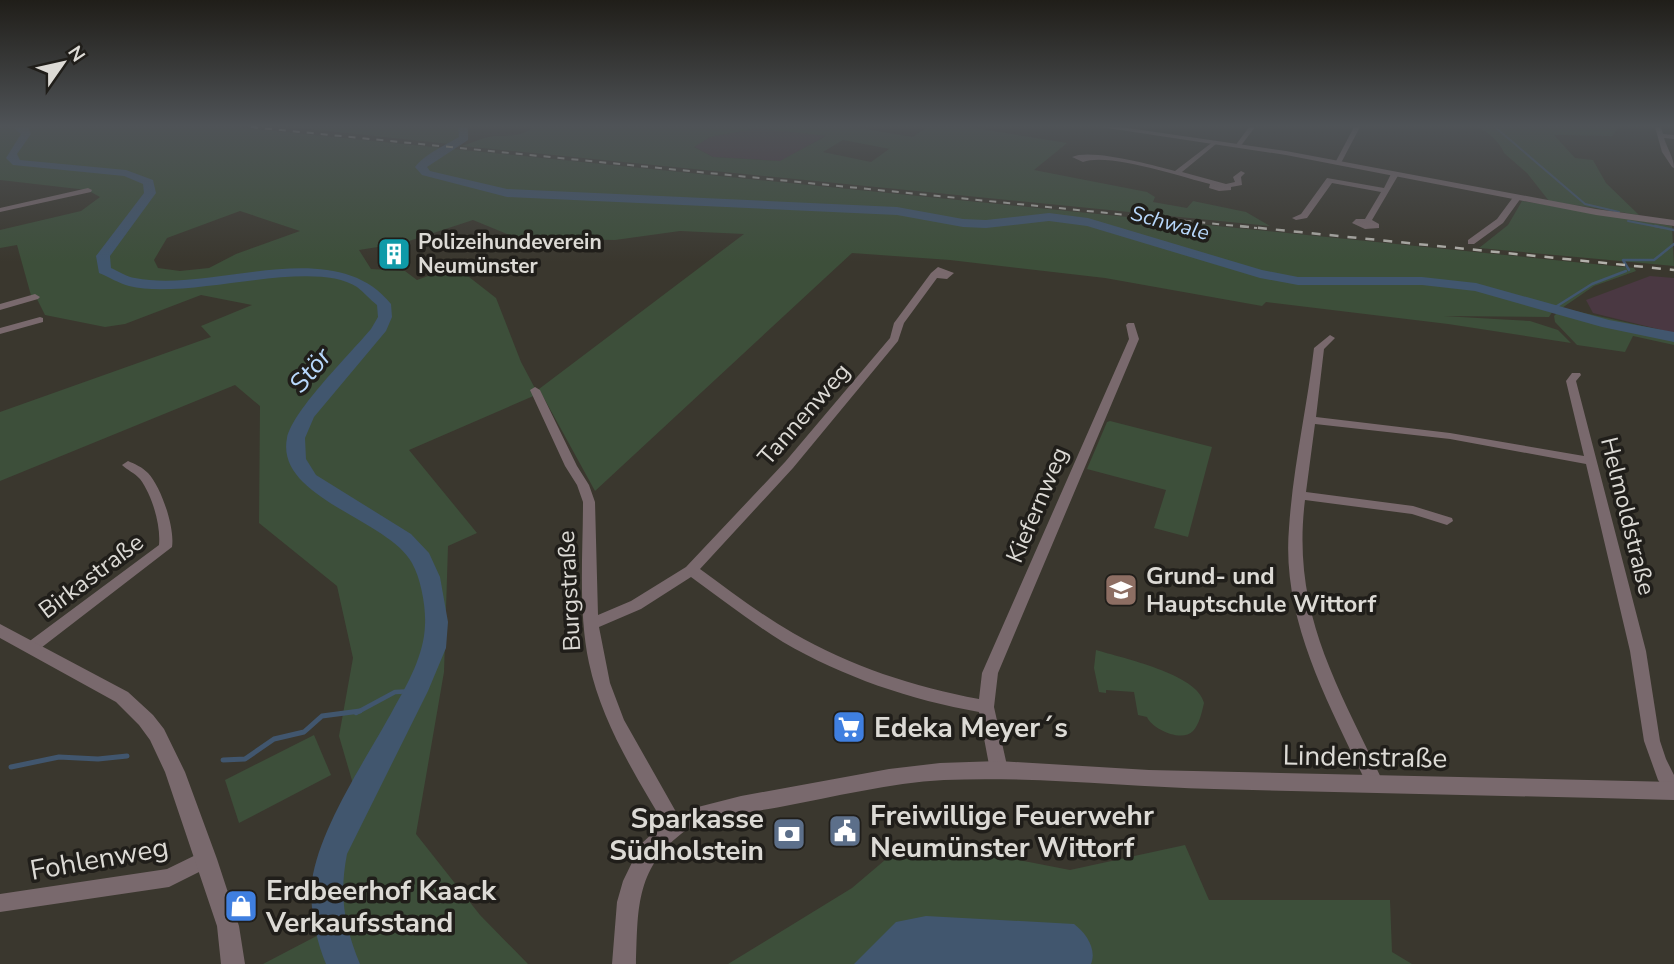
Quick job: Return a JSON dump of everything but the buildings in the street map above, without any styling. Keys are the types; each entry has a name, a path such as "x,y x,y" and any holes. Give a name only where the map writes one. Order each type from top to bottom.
{"street":[{"path":"1173,172 1215,184 1212,186 1219,189 1227,189 1227,186 1239,183 1237,177 1241,173"},
{"path":"1385,172 1517,198 1674,223"},
{"path":"1368,221 1395,174"},
{"path":"1296,218 1304,216 1330,180 1385,190"},
{"path":"0,209 88,190"},
{"path":"1471,242 1500,221 1517,198"},
{"name":"Tannenweg","path":"591,624 636,605 691,570 798,454 895,339 899,323 934,275"},
{"path":"0,307 35,297"},
{"path":"0,331 40,320"},
{"name":"Kiefernweg","path":"999,770 986,707 990,673 1134,339 1131,325"},
{"path":"1330,338 1319,348 1300,495 1295,557 1305,622 1323,674 1375,784"},
{"name":"Helmoldstraße","path":"1576,375 1571,381 1638,652 1656,756 1664,777 1674,790"},
{"name":"Burgstraße","path":"535,390 589,502 591,624 601,683 635,759 675,826"},
{"path":"1310,420 1450,436 1591,461"},
{"name":"Birkastraße","path":"32,647 165,547 168,537 147,480 128,465"},
{"path":"1300,495 1413,510 1447,520"},
{"path":"691,570 787,637 825,657 860,673 915,691 986,707"},
{"path":"0,630 116,693 146,720 175,772 228,926 233,964"},
{"name":"Lindenstraße","path":"675,826 729,807 889,778 940,772 999,770 1375,784 1674,790"},
{"path":"624,964 628,902 634,881 648,851 675,826"},
{"name":"Fohlenweg","path":"0,903 169,878 206,859"}],"shaded area":[{"path":"1650,276 1674,278 1674,333 1593,313 1586,300"}],"green space":[{"path":"0,172 681,172 1634,268 1636,271 1594,286 1559,310 1554,309 1549,317 1443,316 1530,321 1558,330 1571,343 1448,324 1266,302 1262,306 1105,278 950,260 852,253 595,491 539,389 744,234 680,231 615,240 552,239 531,244 473,220 409,241 404,238 384,246 359,250 371,269 405,271 417,280 455,266 496,298 521,362 538,394 409,450 477,533 448,546 444,672 416,834 480,915 528,964 263,964 330,929 327,882 333,854 358,801 339,736 353,658 337,586 259,523 260,406 235,385 0,481 0,412 211,337 201,326 252,305 201,295 125,324 105,327 45,315 37,299 32,299 17,245 0,248 0,230 81,211 100,197 87,190 0,180","holes":["240,211 300,231 236,254 209,268 180,271 158,268 154,260 167,238"]},
{"path":"724,172 1044,172 1147,192 1155,197 1153,202 1187,208 1193,201 1246,212 1270,226"},
{"path":"1600,172 1606,183 1639,215 1549,201 1527,173"},
{"path":"1522,201 1672,226 1674,266 1479,248 1508,225"},
{"path":"1562,308 1674,333 1674,345 1633,336 1625,352 1577,345 1555,322 1554,316"},
{"path":"1107,422 1212,447 1188,537 1154,528 1166,490 1087,469"},
{"path":"1096,650 1158,669 1188,684 1199,693 1204,703 1193,731 1182,736 1168,733 1155,726 1147,717 1138,715 1134,692 1099,692 1094,668"},
{"path":"314,735 331,775 239,823 225,780"},
{"path":"1185,845 1209,900 1390,900 1392,952 1412,964 728,964 852,888 885,860 953,847 1070,870"}],"water":[{"path":"926,916 1074,924 1089,942 1093,953 1091,964 854,964 896,922"}],"waterway":[{"name":"Stör","path":"115,172 126,173 149,182 150,193 103,256 104,270 131,282 165,285 289,273 328,274 360,283 384,304 385,317 378,331 306,416 296,438 297,459 309,479 404,539 421,558 429,577 437,622 434,648 416,691 344,827 333,854 327,882 328,908 339,958 344,964"},
{"name":"Schwale","path":"425,172 507,193 897,211 963,223 986,224 1049,217 1088,222 1260,274 1298,281 1422,281 1476,287 1607,324 1674,337"},
{"path":"1548,172 1585,204 1619,212"},
{"path":"1628,221 1664,228"},
{"path":"1655,226 1674,230"},
{"path":"1629,270 1623,260 1654,260 1674,244"},
{"path":"1554,308 1592,284 1626,271"},
{"path":"360,711 395,692 416,691"},
{"path":"223,760 245,759 274,739 304,732 322,716 360,711"},
{"path":"356,713 360,711"},
{"path":"11,767 59,757 98,759 127,756"}],"railway":[{"path":"699,172 1257,228"},
{"path":"1240,226 1674,270"}],"place":[{"name":"Polizeihundeverein Neumünster","path":"394,254"},
{"name":"Grund- und Hauptschule Wittorf","path":"1121,590"},
{"name":"Edeka Meyer´s","path":"849,727"},
{"name":"Freiwillige Feuerwehr Neumünster Wittorf","path":"845,831"},
{"name":"Sparkasse Südholstein","path":"789,834"},
{"name":"Erdbeerhof Kaack Verkaufsstand","path":"241,906"}]}
